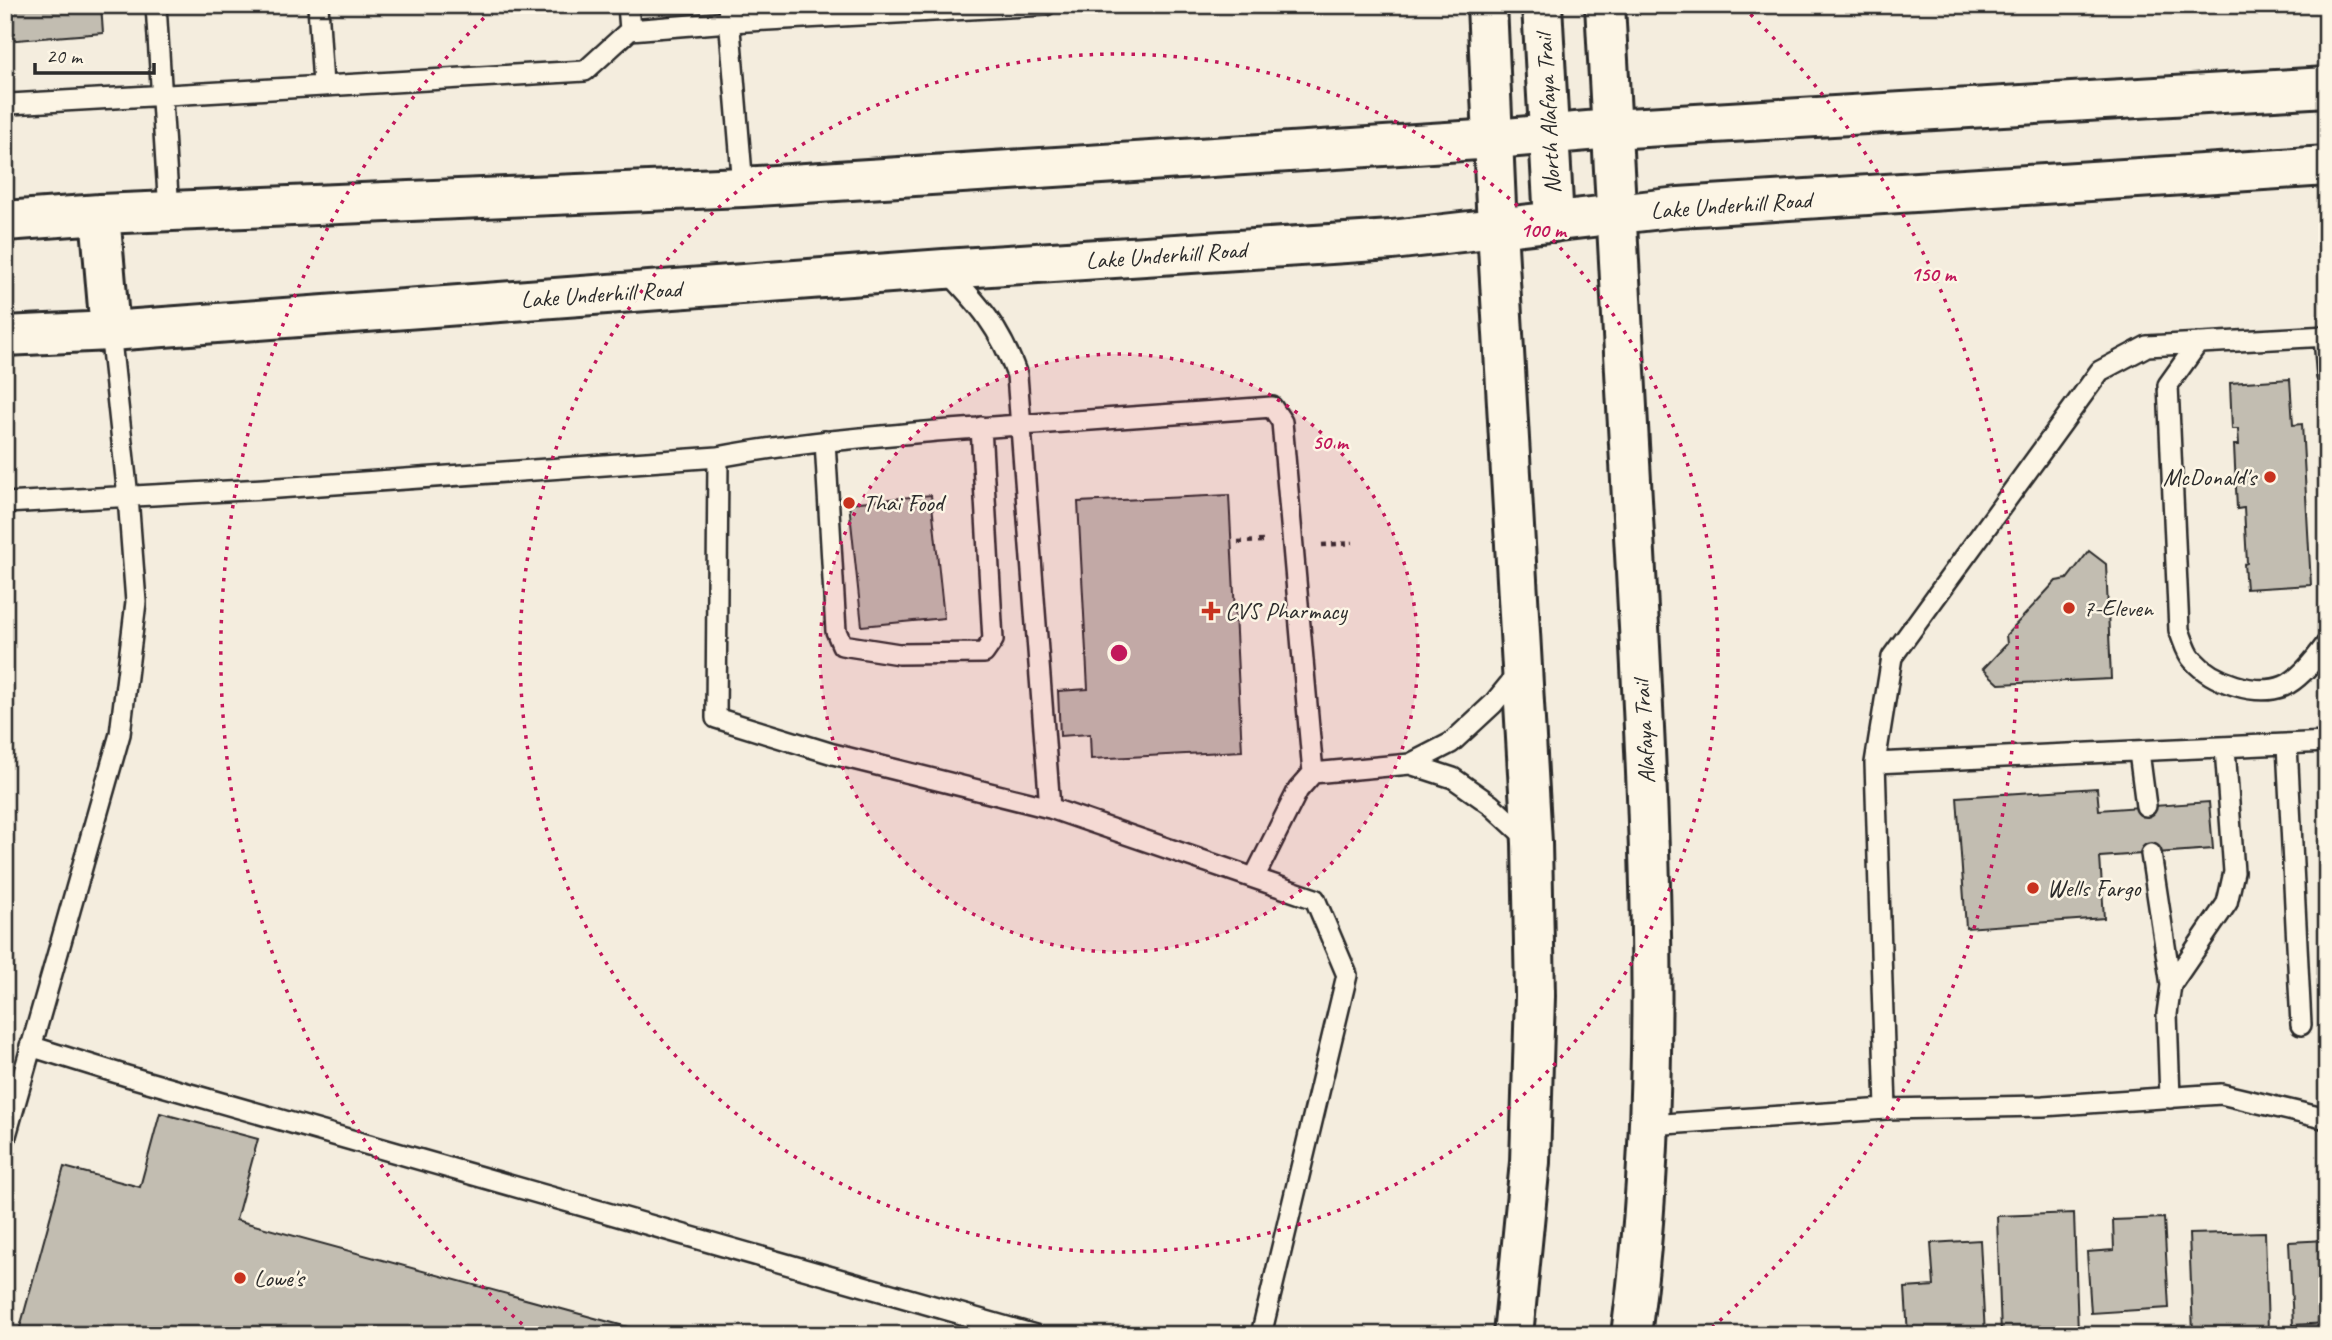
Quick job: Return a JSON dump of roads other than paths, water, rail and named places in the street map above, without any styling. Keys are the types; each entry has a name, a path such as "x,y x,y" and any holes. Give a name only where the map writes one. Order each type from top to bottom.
{"street":[{"path":"1487,5 1532,843 1535,996 1531,1148 1513,1335"},
{"name":"North Alafaya Trail","path":"1542,5 1554,222"},
{"path":"1605,5 1611,129"},
{"path":"5,221 100,214 743,187 1494,139 1611,129 2327,87"},
{"name":"Alafaya Trail","path":"1611,129 1647,774 1652,960 1650,1125 1631,1335"},
{"name":"Lake Underhill Road","path":"5,336 110,331 944,268 1392,240 1679,207 2327,166"},
{"path":"100,214 110,331"}],"lane":[{"path":"156,5 169,212"},
{"path":"318,5 323,85"},
{"path":"628,5 630,30"},
{"path":"10,104 585,71 630,30 729,14 1046,5"},
{"path":"729,14 743,187"},
{"path":"944,268 979,304 1007,346 1017,375 1050,808"},
{"path":"5,1139 120,734 136,602 110,331"},
{"path":"1886,1109 1875,763 1892,657 2100,372 2147,346 2325,336 2327,376"},
{"path":"2198,343 2168,385 2179,630 2191,659 2222,683 2255,689 2284,685 2312,663 2327,643"},
{"path":"5,503 718,457 767,447 824,441 1272,407 1282,422 1313,773"},
{"path":"824,441 836,631 842,645 898,654 984,653 993,640 981,428"},
{"path":"718,457 716,718 833,754 1050,808 1315,899 1347,975 1261,1335"},
{"path":"1254,878 1298,790 1313,773 1410,764 1451,743 1493,704 1522,668"},
{"path":"1875,763 2327,742"},
{"path":"2287,745 2301,1025"},
{"path":"2171,985 2227,903 2234,872 2225,748"},
{"path":"2139,752 2146,806"},
{"path":"1410,764 1453,778 1490,804 1532,843"},
{"path":"2151,854 2171,985 2167,1014 2170,1098"},
{"path":"30,1046 1035,1335"},
{"path":"1650,1125 1886,1109 2043,1106 2221,1094 2327,1119"}],"place":[{"name":"McDonald's","path":"2270,477"},
{"name":"Thai Food","path":"849,503"},
{"name":"7-Eleven","path":"2069,608"},
{"name":"CVS Pharmacy","path":"1211,611"},
{"name":"Wells Fargo","path":"2033,888"},
{"name":"Lowe's","path":"240,1278"}]}
